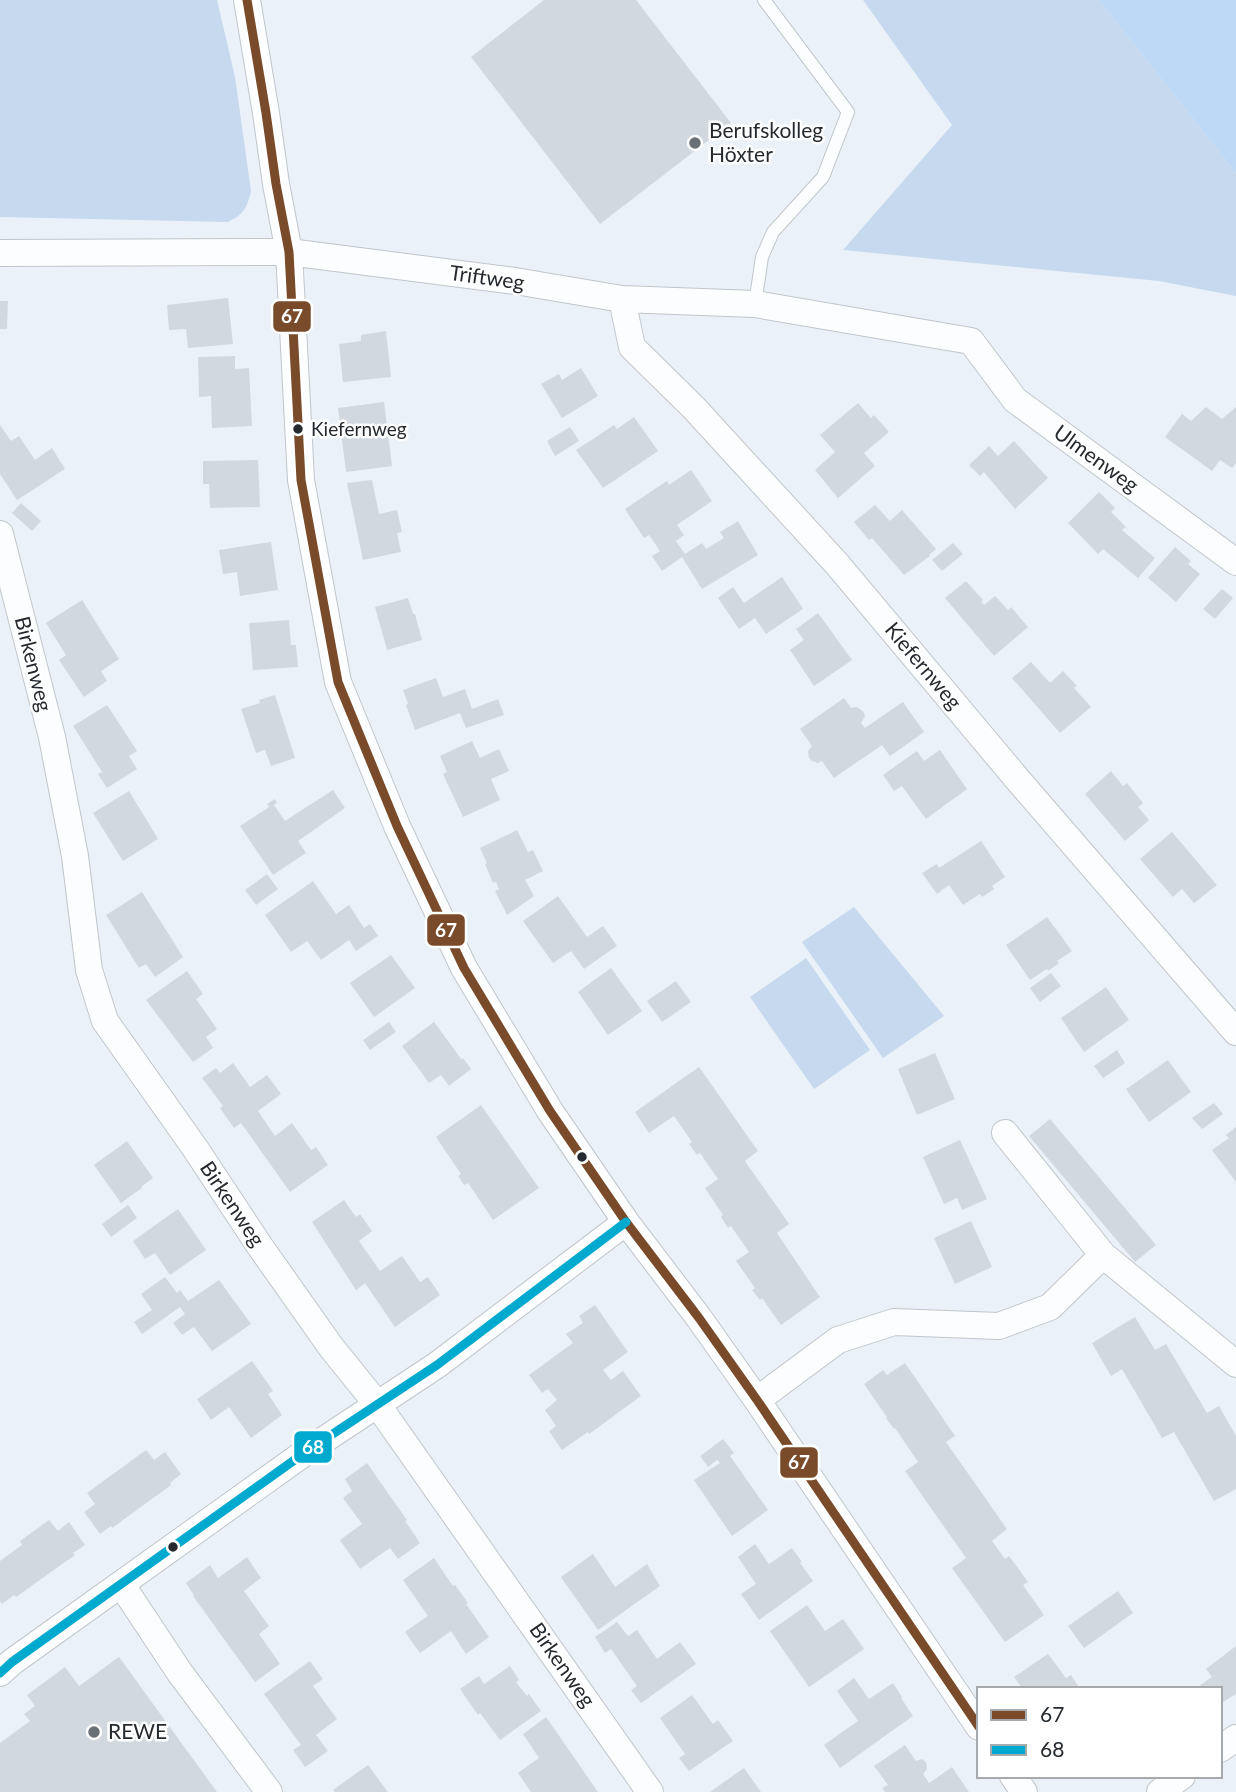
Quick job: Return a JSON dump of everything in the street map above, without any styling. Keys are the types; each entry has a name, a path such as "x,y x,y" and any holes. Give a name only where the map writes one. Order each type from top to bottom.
{"street":[{"path":"247,0 289,252 301,480 338,682 397,826 464,968 550,1111 626,1222 699,1318 757,1401 977,1724"},
{"name":"Triftweg","path":"0,253 289,252 622,299 755,304 971,341"},
{"name":"Kiefernweg","path":"622,299 632,347 694,408 837,564 1236,1032"},
{"name":"Ulmenweg","path":"971,341 1015,400 1236,562"},
{"name":"Birkenweg","path":"0,534 52,737 75,856 89,970 105,1021 331,1347 377,1404 650,1792"},
{"path":"1005,1133 1103,1255 1236,1364"},
{"path":"0,1673 307,1451 437,1365 626,1222"},
{"path":"757,1401 838,1340 894,1322 999,1326 1050,1307 1103,1255"},
{"path":"121,1584 180,1673 269,1792"},
{"path":"1160,1792 1179,1778"}],"lane":[{"path":"755,304 762,257 773,232 823,177 848,112 764,0"}],"shaded area":[{"path":"0,0 217,0 235,77 251,191 241,213 228,222 0,217"},
{"path":"863,0 1099,0 1236,173 1236,296 1159,281 843,250 952,125"},
{"path":"1099,0 1236,0 1236,173"},
{"path":"854,907 944,1016 883,1058 802,942"},
{"path":"806,958 870,1050 814,1089 750,997"}],"building":[{"path":"544,0 636,0 731,123 600,224 471,57"},
{"path":"228,298 233,344 188,348 186,329 169,330 167,305"},
{"path":"0,301 8,301 7,329 0,329"},
{"path":"386,331 391,377 343,382 339,344 361,341 361,335"},
{"path":"235,356 235,369 249,368 252,426 212,428 211,396 199,397 198,357"},
{"path":"581,368 598,396 562,418 541,384 559,374 562,380"},
{"path":"384,402 392,466 346,472 338,408"},
{"path":"858,403 871,418 874,415 889,432 864,453 875,466 838,498 815,470 835,452 820,435"},
{"path":"1206,407 1222,419 1236,407 1236,463 1232,468 1220,460 1212,471 1165,437 1182,414 1191,421"},
{"path":"634,417 658,451 603,488 576,450 614,425 617,429"},
{"path":"0,425 11,441 19,436 35,460 52,448 65,469 17,500 0,474"},
{"path":"570,427 579,441 555,456 547,441"},
{"path":"1014,441 1048,478 1015,509 984,472 980,476 969,465 989,446 998,456"},
{"path":"258,460 260,507 210,508 209,484 203,484 203,461"},
{"path":"691,470 712,501 677,525 684,535 676,541 685,554 702,543 706,549 724,538 720,532 738,521 758,555 702,589 682,557 662,571 652,556 660,551 649,535 644,538 625,509 667,481 669,485"},
{"path":"372,480 379,514 397,510 402,532 397,533 401,552 363,560 347,483"},
{"path":"1099,492 1115,508 1111,512 1126,527 1122,530 1155,558 1138,578 1103,549 1098,554 1068,523"},
{"path":"21,503 41,521 32,531 12,513"},
{"path":"875,505 890,521 902,510 936,549 904,575 872,538 869,540 854,522"},
{"path":"271,542 278,590 240,596 237,572 223,574 219,550"},
{"path":"953,543 963,554 942,571 932,560"},
{"path":"1175,547 1191,561 1188,564 1200,574 1176,602 1148,578"},
{"path":"782,577 803,609 766,634 755,618 739,629 718,598 733,587 744,603"},
{"path":"966,581 983,600 981,601 984,605 995,596 1008,610 1011,607 1028,627 994,656 945,598"},
{"path":"1222,589 1233,598 1215,619 1203,609"},
{"path":"408,598 422,640 387,650 375,607"},
{"path":"82,600 119,659 101,671 107,681 84,697 59,660 66,655 46,623"},
{"path":"818,613 852,660 814,686 790,650 804,640 796,629"},
{"path":"289,620 291,645 296,645 298,667 253,670 249,623"},
{"path":"1031,662 1050,683 1063,671 1091,707 1060,733 1012,678"},
{"path":"436,678 443,697 465,689 472,709 498,699 504,715 466,728 460,713 415,730 403,690"},
{"path":"275,695 295,758 271,766 265,750 256,753 241,709"},
{"path":"844,698 851,708 857,707 863,711 865,716 861,723 865,728 903,702 924,732 890,756 882,745 834,778 822,761 818,763 809,758 808,751 812,746 800,729"},
{"path":"107,705 137,751 129,756 137,769 107,788 98,774 102,772 73,726"},
{"path":"472,741 480,758 499,749 509,771 491,779 500,800 463,817 443,774 447,772 440,756"},
{"path":"940,750 967,789 926,819 902,786 894,791 883,775 917,751 924,761"},
{"path":"1111,771 1123,786 1127,783 1143,803 1138,807 1149,820 1125,841 1085,794"},
{"path":"333,790 345,808 298,841 306,853 273,875 240,826 269,807 267,804 275,799 277,803 274,805 285,821"},
{"path":"129,791 158,839 123,861 93,813"},
{"path":"517,830 528,852 533,850 543,871 525,880 534,896 507,915 495,891 499,889 496,882 493,883 480,848"},
{"path":"1172,832 1217,885 1194,903 1182,889 1173,897 1140,859"},
{"path":"981,841 1005,877 982,897 980,894 963,905 949,885 937,894 922,873 937,864 939,868"},
{"path":"267,874 278,889 256,905 245,890"},
{"path":"313,881 336,914 349,905 364,928 370,924 378,936 356,951 349,940 321,960 307,941 291,952 265,915"},
{"path":"142,892 183,957 155,977 146,964 139,968 106,915"},
{"path":"558,896 587,937 603,926 617,946 584,969 571,951 553,963 523,921"},
{"path":"1047,917 1072,951 1048,971 1047,969 1030,980 1006,945"},
{"path":"391,955 415,988 374,1017 350,983"},
{"path":"611,968 642,1011 608,1035 578,992"},
{"path":"187,971 203,994 196,999 217,1029 206,1037 213,1048 193,1062 146,1000"},
{"path":"1051,973 1061,986 1040,1002 1030,988"},
{"path":"676,981 691,1002 662,1022 647,1001"},
{"path":"1106,987 1129,1020 1084,1052 1061,1018"},
{"path":"389,1022 396,1032 370,1050 363,1040"},
{"path":"434,1022 471,1069 449,1086 441,1075 429,1083 402,1046"},
{"path":"1117,1050 1125,1063 1103,1078 1094,1066"},
{"path":"935,1053 955,1099 917,1115 898,1069"},
{"path":"1168,1060 1191,1092 1149,1122 1126,1089"},
{"path":"233,1063 250,1087 267,1075 281,1094 258,1111 275,1136 292,1123 311,1150 316,1147 328,1165 290,1192 241,1123 234,1128 220,1108 223,1106 202,1078 216,1068 220,1073"},
{"path":"699,1067 758,1151 745,1161 789,1224 777,1233 820,1297 781,1325 762,1298 760,1300 752,1290 755,1288 736,1261 749,1252 731,1226 728,1228 721,1217 723,1215 705,1188 718,1179 700,1153 697,1155 689,1144 692,1142 674,1116 649,1133 635,1112"},
{"path":"1214,1103 1223,1114 1202,1129 1192,1118"},
{"path":"481,1105 539,1188 493,1220 468,1183 464,1185 458,1176 461,1174 436,1137"},
{"path":"1050,1119 1156,1245 1135,1262 1029,1136"},
{"path":"1236,1127 1236,1182 1212,1150 1229,1138 1226,1135"},
{"path":"960,1140 987,1199 962,1210 957,1198 944,1204 923,1157"},
{"path":"127,1141 153,1178 121,1203 94,1165"},
{"path":"344,1200 356,1217 360,1214 372,1231 359,1241 380,1271 402,1256 420,1282 428,1277 440,1295 395,1327 365,1283 356,1290 312,1222"},
{"path":"128,1205 137,1218 111,1237 102,1224"},
{"path":"178,1209 206,1250 170,1275 155,1253 145,1259 133,1241"},
{"path":"971,1221 992,1267 955,1284 934,1238"},
{"path":"165,1277 177,1293 180,1290 188,1301 219,1280 251,1324 212,1351 194,1327 182,1335 173,1323 185,1314 180,1307 142,1334 134,1322 152,1310 141,1294"},
{"path":"595,1305 628,1352 603,1370 611,1380 623,1371 641,1396 562,1450 549,1431 556,1426 545,1410 557,1400 548,1389 542,1393 529,1375 573,1343 566,1334 583,1323 579,1316"},
{"path":"1135,1317 1155,1350 1166,1344 1207,1413 1219,1406 1236,1436 1236,1489 1214,1501 1174,1432 1162,1438 1122,1369 1111,1376 1092,1343"},
{"path":"252,1361 273,1391 268,1394 282,1415 251,1438 229,1407 211,1420 197,1399"},
{"path":"905,1363 955,1436 946,1442 1007,1529 992,1541 1005,1559 1009,1556 1028,1582 1023,1585 1044,1615 1005,1642 952,1568 966,1558 905,1471 918,1462 864,1384 883,1370 887,1375"},
{"path":"723,1439 734,1453 730,1456 768,1510 732,1536 694,1480 720,1463 717,1460 708,1467 700,1456"},
{"path":"146,1450 154,1460 165,1452 181,1474 171,1485 100,1534 84,1512 95,1504 87,1493"},
{"path":"367,1463 420,1543 398,1559 390,1548 360,1569 340,1540 362,1524 343,1498 352,1491 345,1479"},
{"path":"49,1520 58,1531 69,1522 85,1545 16,1597 14,1595 2,1604 0,1561 22,1545 20,1541"},
{"path":"755,1544 769,1564 792,1548 813,1581 759,1620 741,1594 756,1584 738,1557"},
{"path":"593,1554 615,1587 647,1564 660,1586 598,1630 561,1577"},
{"path":"247,1557 261,1578 244,1591 269,1626 259,1634 280,1664 255,1682 186,1583 210,1565 218,1578"},
{"path":"434,1558 468,1603 466,1604 489,1637 466,1654 451,1631 420,1653 405,1632 428,1616 403,1580"},
{"path":"1118,1591 1133,1613 1084,1648 1068,1626"},
{"path":"807,1605 825,1631 843,1619 864,1649 809,1687 770,1631"},
{"path":"617,1622 628,1636 637,1630 657,1659 680,1642 696,1664 641,1703 631,1690 637,1686 611,1649 605,1653 595,1637"},
{"path":"1236,1646 1236,1694 1222,1703 1222,1687 1202,1687 1200,1685 1212,1677 1206,1669"},
{"path":"1048,1654 1066,1678 1071,1675 1079,1687 1022,1687 1014,1677"},
{"name":"REWE","path":"119,1657 217,1792 0,1792 0,1743 30,1721 24,1714 35,1706 27,1695 65,1667 79,1686"},
{"path":"310,1661 323,1679 313,1686 337,1719 316,1735 328,1751 305,1767 293,1750 301,1745 264,1694"},
{"path":"510,1666 519,1680 516,1682 541,1711 500,1740 460,1689 479,1676 484,1684"},
{"path":"854,1678 869,1699 893,1683 913,1716 840,1768 824,1745 858,1721 837,1691"},
{"path":"692,1695 713,1724 718,1720 733,1741 689,1771 679,1758 685,1754 660,1718"},
{"path":"546,1717 598,1792 531,1792 518,1773 539,1758 523,1734"},
{"path":"905,1745 916,1761 922,1759 926,1762 927,1769 923,1774 929,1783 952,1767 969,1792 885,1792 882,1788 888,1785 874,1766"},
{"path":"368,1765 388,1792 333,1790"},
{"path":"744,1768 761,1792 710,1792"}],"transit line":[{"name":"67","path":"247,0 289,252 301,480 338,682 397,826 464,968 550,1111 626,1222 757,1400 977,1724"},
{"name":"68","path":"0,1673 307,1451 437,1365 626,1222"}],"place":[{"name":"Berufskolleg Höxter","path":"695,143"},
{"name":"Kiefernweg","path":"298,429"},
{"name":"REWE","path":"94,1732"}]}
